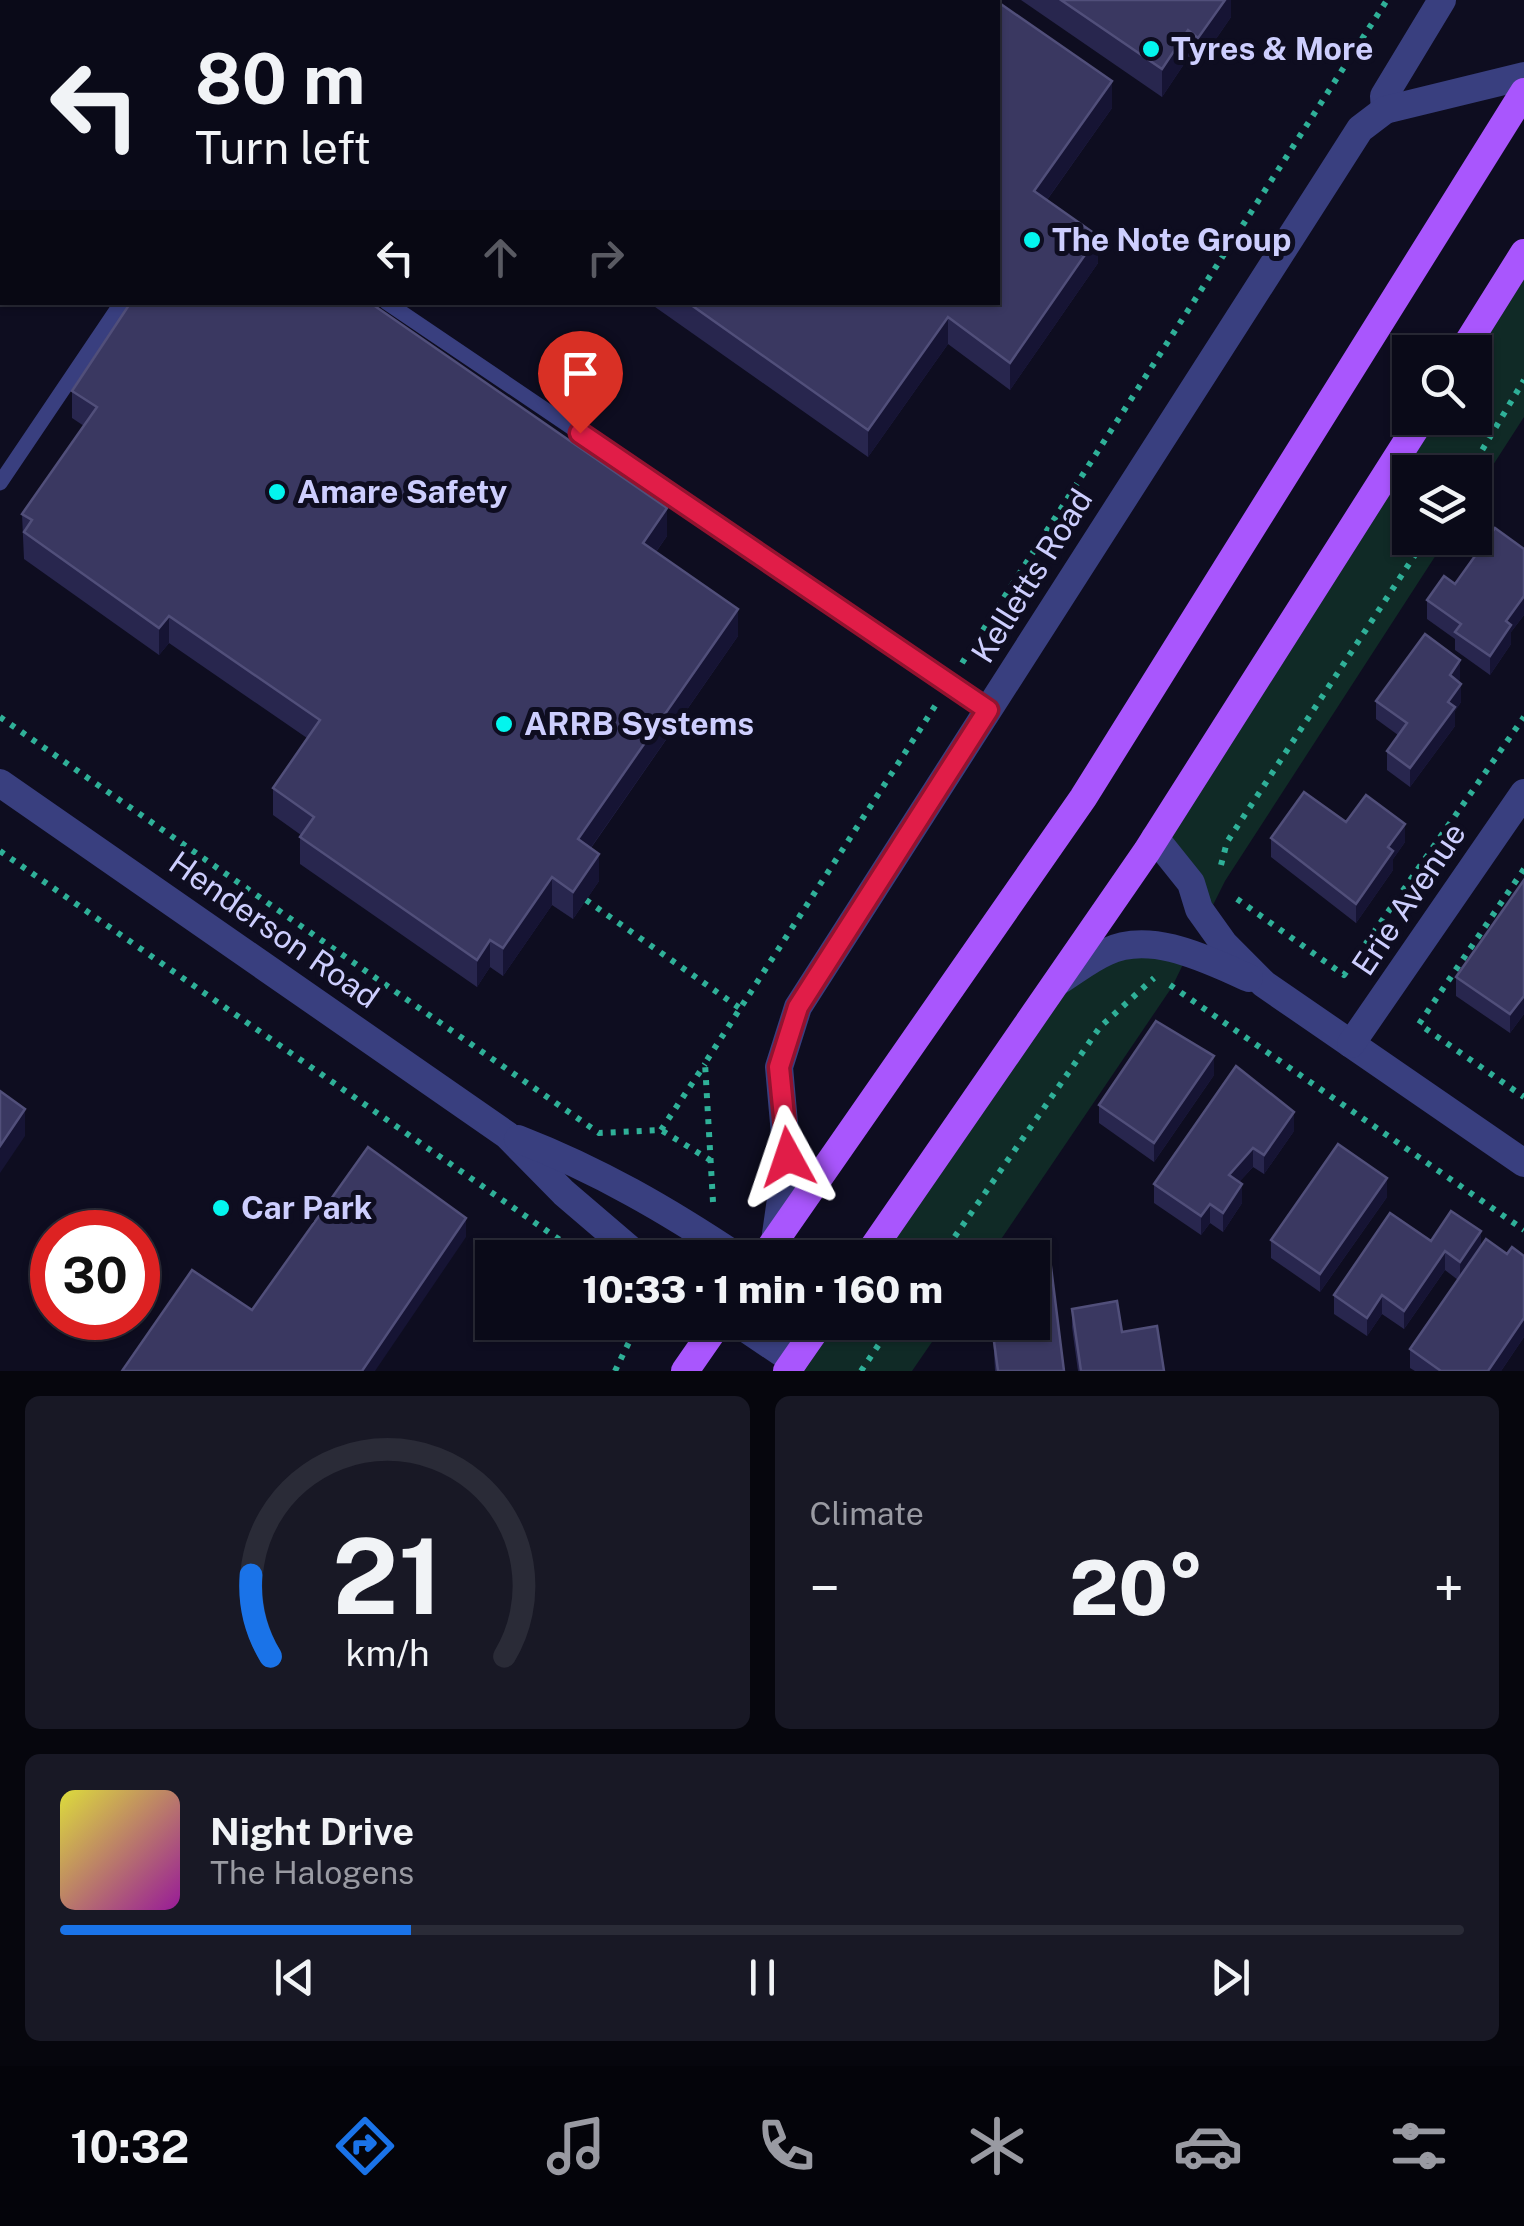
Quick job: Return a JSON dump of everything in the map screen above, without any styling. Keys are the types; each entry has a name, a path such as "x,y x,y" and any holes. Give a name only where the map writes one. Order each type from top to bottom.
{"main road":[{"name":"Kelletts Road","path":"776,1240 1083,798 1524,92"},
{"path":"1473,335 1524,253"},
{"path":"879,1240 1155,838 1411,435"},
{"path":"684,1371 706,1340"},
{"path":"790,1366 808,1340"}],"street":[{"path":"1442,0 1384,96 1385,110 1524,76"},
{"name":"Kelletts Road","path":"771,1240 788,1157 779,1067 798,1007 1360,129 1385,110"},
{"name":"Henderson Road","path":"0,783 507,1135 619,1240"},
{"name":"Erie Avenue","path":"1351,1044 1524,792"},
{"path":"1155,838 1190,884 1199,909 1224,944 1264,984 1524,1163"},
{"path":"1060,981 1109,950 1144,945 1174,948 1264,984"},
{"name":"Henderson Road","path":"507,1135 585,1165 661,1205 712,1240"},
{"path":"758,1340 790,1366"}],"lane":[{"path":"0,483 120,305"},
{"path":"390,305 988,710"}],"path":[{"path":"660,1130 1388,0"},
{"path":"1479,455 1524,380"},
{"path":"1231,895 1344,975 1524,717"},
{"path":"0,718 599,1133 660,1130 711,1160"},
{"path":"0,851 559,1240"},
{"path":"1524,869 1419,1024 1524,1097"},
{"path":"586,900 741,1008"},
{"path":"1156,976 1524,1230"},
{"path":"706,1063 712,1204"},
{"path":"615,1371 623,1360 628,1340"},
{"path":"861,1371 882,1340"}],"green space":[{"path":"1524,253 1524,417 1492,467 1492,455 1398,455 1411,435 1492,435 1492,335 1483,335"},
{"path":"1392,465 1392,555 1436,555 1225,881 1206,919 1155,838"},
{"path":"1109,950 1189,952 1172,987 1001,1240 879,1240 1059,981"},
{"path":"809,1340 933,1340 912,1371 787,1371"}],"building":[{"path":"1061,0 1225,0 1198,38 1188,30 1162,69"},
{"name":"The Note Group","path":"1000,3 1112,81 1034,191 1098,236 1010,363 948,317 868,430 691,305 1000,305"},
{"path":"129,305 373,305 667,508 643,543 738,609 578,839 599,854 573,892 552,877 503,948 490,940 477,960 300,837 314,817 273,788 320,720 169,616 159,628 24,532 32,520 22,514 97,407 72,391"},
{"path":"1495,528 1524,549 1524,596 1506,621 1511,625 1490,656 1455,632 1461,624 1427,600 1444,576 1455,584 1476,555 1492,555"},
{"path":"1425,634 1460,660 1450,675 1461,684 1448,702 1455,707 1410,768 1387,751 1407,723 1376,701"},
{"path":"1304,792 1346,822 1366,795 1405,824 1388,847 1393,851 1356,904 1271,838"},
{"path":"1524,880 1524,996 1510,1014 1456,977"},
{"path":"1156,1021 1214,1056 1154,1143 1099,1105"},
{"path":"1236,1066 1294,1112 1264,1155 1253,1148 1229,1175 1242,1184 1223,1213 1210,1204 1201,1216 1154,1184"},
{"path":"0,1091 25,1109 0,1146"},
{"path":"1338,1144 1387,1178 1320,1274 1271,1240"},
{"path":"368,1147 466,1218 362,1371 122,1371 143,1340 160,1340 160,1316 192,1270 252,1310"},
{"path":"1451,1211 1481,1231 1460,1262 1445,1251 1404,1311 1382,1295 1367,1318 1334,1295 1390,1213 1431,1241"},
{"path":"1486,1239 1507,1254 1512,1247 1524,1256 1524,1318 1488,1371 1441,1371 1410,1349"},
{"path":"1050,1259 1064,1371 998,1371 994,1340 1050,1340"},
{"path":"1117,1301 1122,1332 1157,1326 1164,1371 1081,1371 1072,1309"}],"place":[{"name":"Tyres & More","path":"1151,49"},
{"name":"The Note Group","path":"1032,240"},
{"name":"Amare Safety","path":"277,492"},
{"name":"ARRB Systems","path":"504,724"},
{"name":"Car Park","path":"221,1208"}],"route":[{"path":"580,433 988,710 798,1007 779,1067 788,1157"}]}
